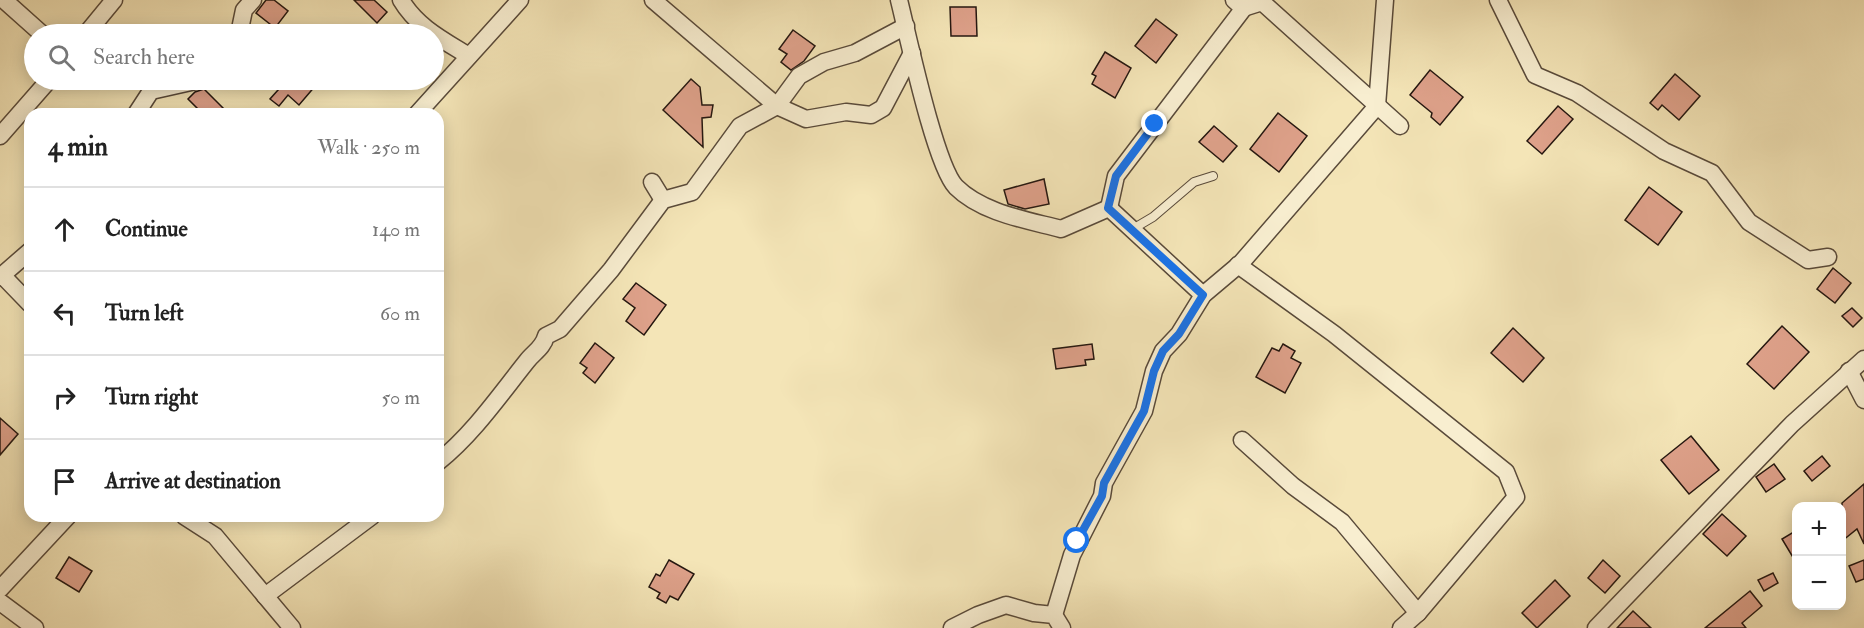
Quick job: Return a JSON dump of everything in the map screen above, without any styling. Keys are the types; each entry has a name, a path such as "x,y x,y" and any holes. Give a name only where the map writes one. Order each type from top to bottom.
{"street":[{"path":"4,0 31,24"},
{"path":"94,24 114,0"},
{"path":"241,24 244,10 253,0"},
{"path":"401,0 408,12 421,24"},
{"path":"444,84 520,0"},
{"path":"653,0 777,106 806,119 846,112 871,115 883,108 912,53"},
{"path":"899,0 947,175 963,193 1019,218 1061,229 1108,208"},
{"path":"952,628 1006,605 1058,621 1077,541 1102,496 1104,483 1144,411 1154,371 1163,351 1179,334 1203,295 1238,265 1377,106 1385,0"},
{"path":"1498,0 1535,75 1577,93 1664,151 1712,173 1749,222 1808,260 1828,257"},
{"path":"1108,208 1116,176 1242,3 1262,2 1400,126"},
{"path":"444,457 461,444 525,363 544,344 546,336 560,329 578,305 611,270 663,200 692,192 740,126 777,106 799,76 824,62 864,48 906,26"},
{"path":"444,40 469,56"},
{"path":"24,108 40,90"},
{"path":"140,108 151,91 155,90"},
{"path":"422,108 439,90"},
{"path":"0,136 24,109"},
{"path":"652,182 663,200"},
{"path":"1108,208 1203,295"},
{"path":"24,256 1,276 24,298"},
{"path":"1238,265 1334,334 1506,472 1516,497 1418,613 1401,628"},
{"path":"1596,628 1792,424 1864,359"},
{"path":"1849,371 1864,400"},
{"path":"1242,440 1293,486 1342,522 1418,613"},
{"path":"0,589 62,522"},
{"path":"193,522 215,536 292,628"},
{"path":"265,596 364,522"},
{"path":"0,602 35,628"}],"lane":[{"path":"1131,231 1153,217 1194,182 1213,176"}],"building":[{"path":"266,0 274,0 288,11 278,24 270,24 256,13"},
{"path":"354,0 374,0 387,12 377,23"},
{"path":"950,7 976,7 977,36 951,36"},
{"path":"1156,19 1177,35 1156,63 1135,46"},
{"path":"793,30 815,46 804,61 791,70 781,62 787,54 779,49"},
{"path":"1105,52 1131,68 1115,98 1092,84 1096,76 1092,74"},
{"path":"1430,70 1463,97 1440,125 1431,117 1432,113 1410,95"},
{"path":"1675,74 1700,96 1679,120 1662,105 1658,110 1650,103"},
{"path":"691,79 700,87 702,105 713,105 711,117 702,118 703,147 663,110"},
{"path":"205,90 223,108 197,108 188,99 195,92"},
{"path":"278,90 312,90 299,105 288,95 279,106 270,99"},
{"path":"1558,106 1573,119 1542,154 1527,141"},
{"path":"1278,113 1307,136 1279,172 1250,149"},
{"path":"1214,126 1237,146 1223,162 1199,142"},
{"path":"1044,179 1049,204 1025,209 1008,204 1004,190"},
{"path":"1649,187 1682,212 1658,245 1625,220"},
{"path":"1833,268 1851,283 1835,303 1817,289"},
{"path":"636,283 666,305 644,335 626,321 635,308 623,299"},
{"path":"1852,308 1862,318 1853,327 1842,316"},
{"path":"1782,326 1809,352 1774,389 1747,364"},
{"path":"1513,328 1544,358 1523,382 1491,353"},
{"path":"595,343 614,358 595,383 583,373 587,368 580,363"},
{"path":"1092,344 1094,359 1085,360 1086,365 1056,369 1053,349"},
{"path":"1283,344 1295,351 1291,358 1301,363 1285,393 1256,377 1272,348 1279,351"},
{"path":"0,418 18,434 0,455"},
{"path":"1691,436 1719,470 1689,494 1661,460"},
{"path":"1822,456 1830,466 1812,481 1804,471"},
{"path":"1774,464 1785,479 1766,492 1756,477"},
{"path":"1864,484 1864,544 1857,529 1846,538 1846,502 1843,502"},
{"path":"1722,514 1746,536 1727,556 1703,534"},
{"path":"1792,533 1792,556 1782,539"},
{"path":"69,557 92,571 79,592 56,578"},
{"path":"669,560 694,574 678,600 670,596 666,603 657,598 660,593 649,587 656,574 660,576"},
{"path":"1603,560 1620,576 1605,593 1588,578"},
{"path":"1864,560 1864,579 1856,582 1849,566"},
{"path":"1773,573 1778,583 1764,591 1758,580"},
{"path":"1555,580 1570,596 1537,628 1522,613"},
{"path":"1750,591 1762,606 1742,623 1746,628 1705,628"},
{"path":"1633,611 1651,628 1617,628"}],"route":[{"path":"1077,541 1102,496 1104,483 1115,467 1144,411 1154,371 1163,351 1179,334 1203,295 1108,208 1116,176 1155,124"}]}
